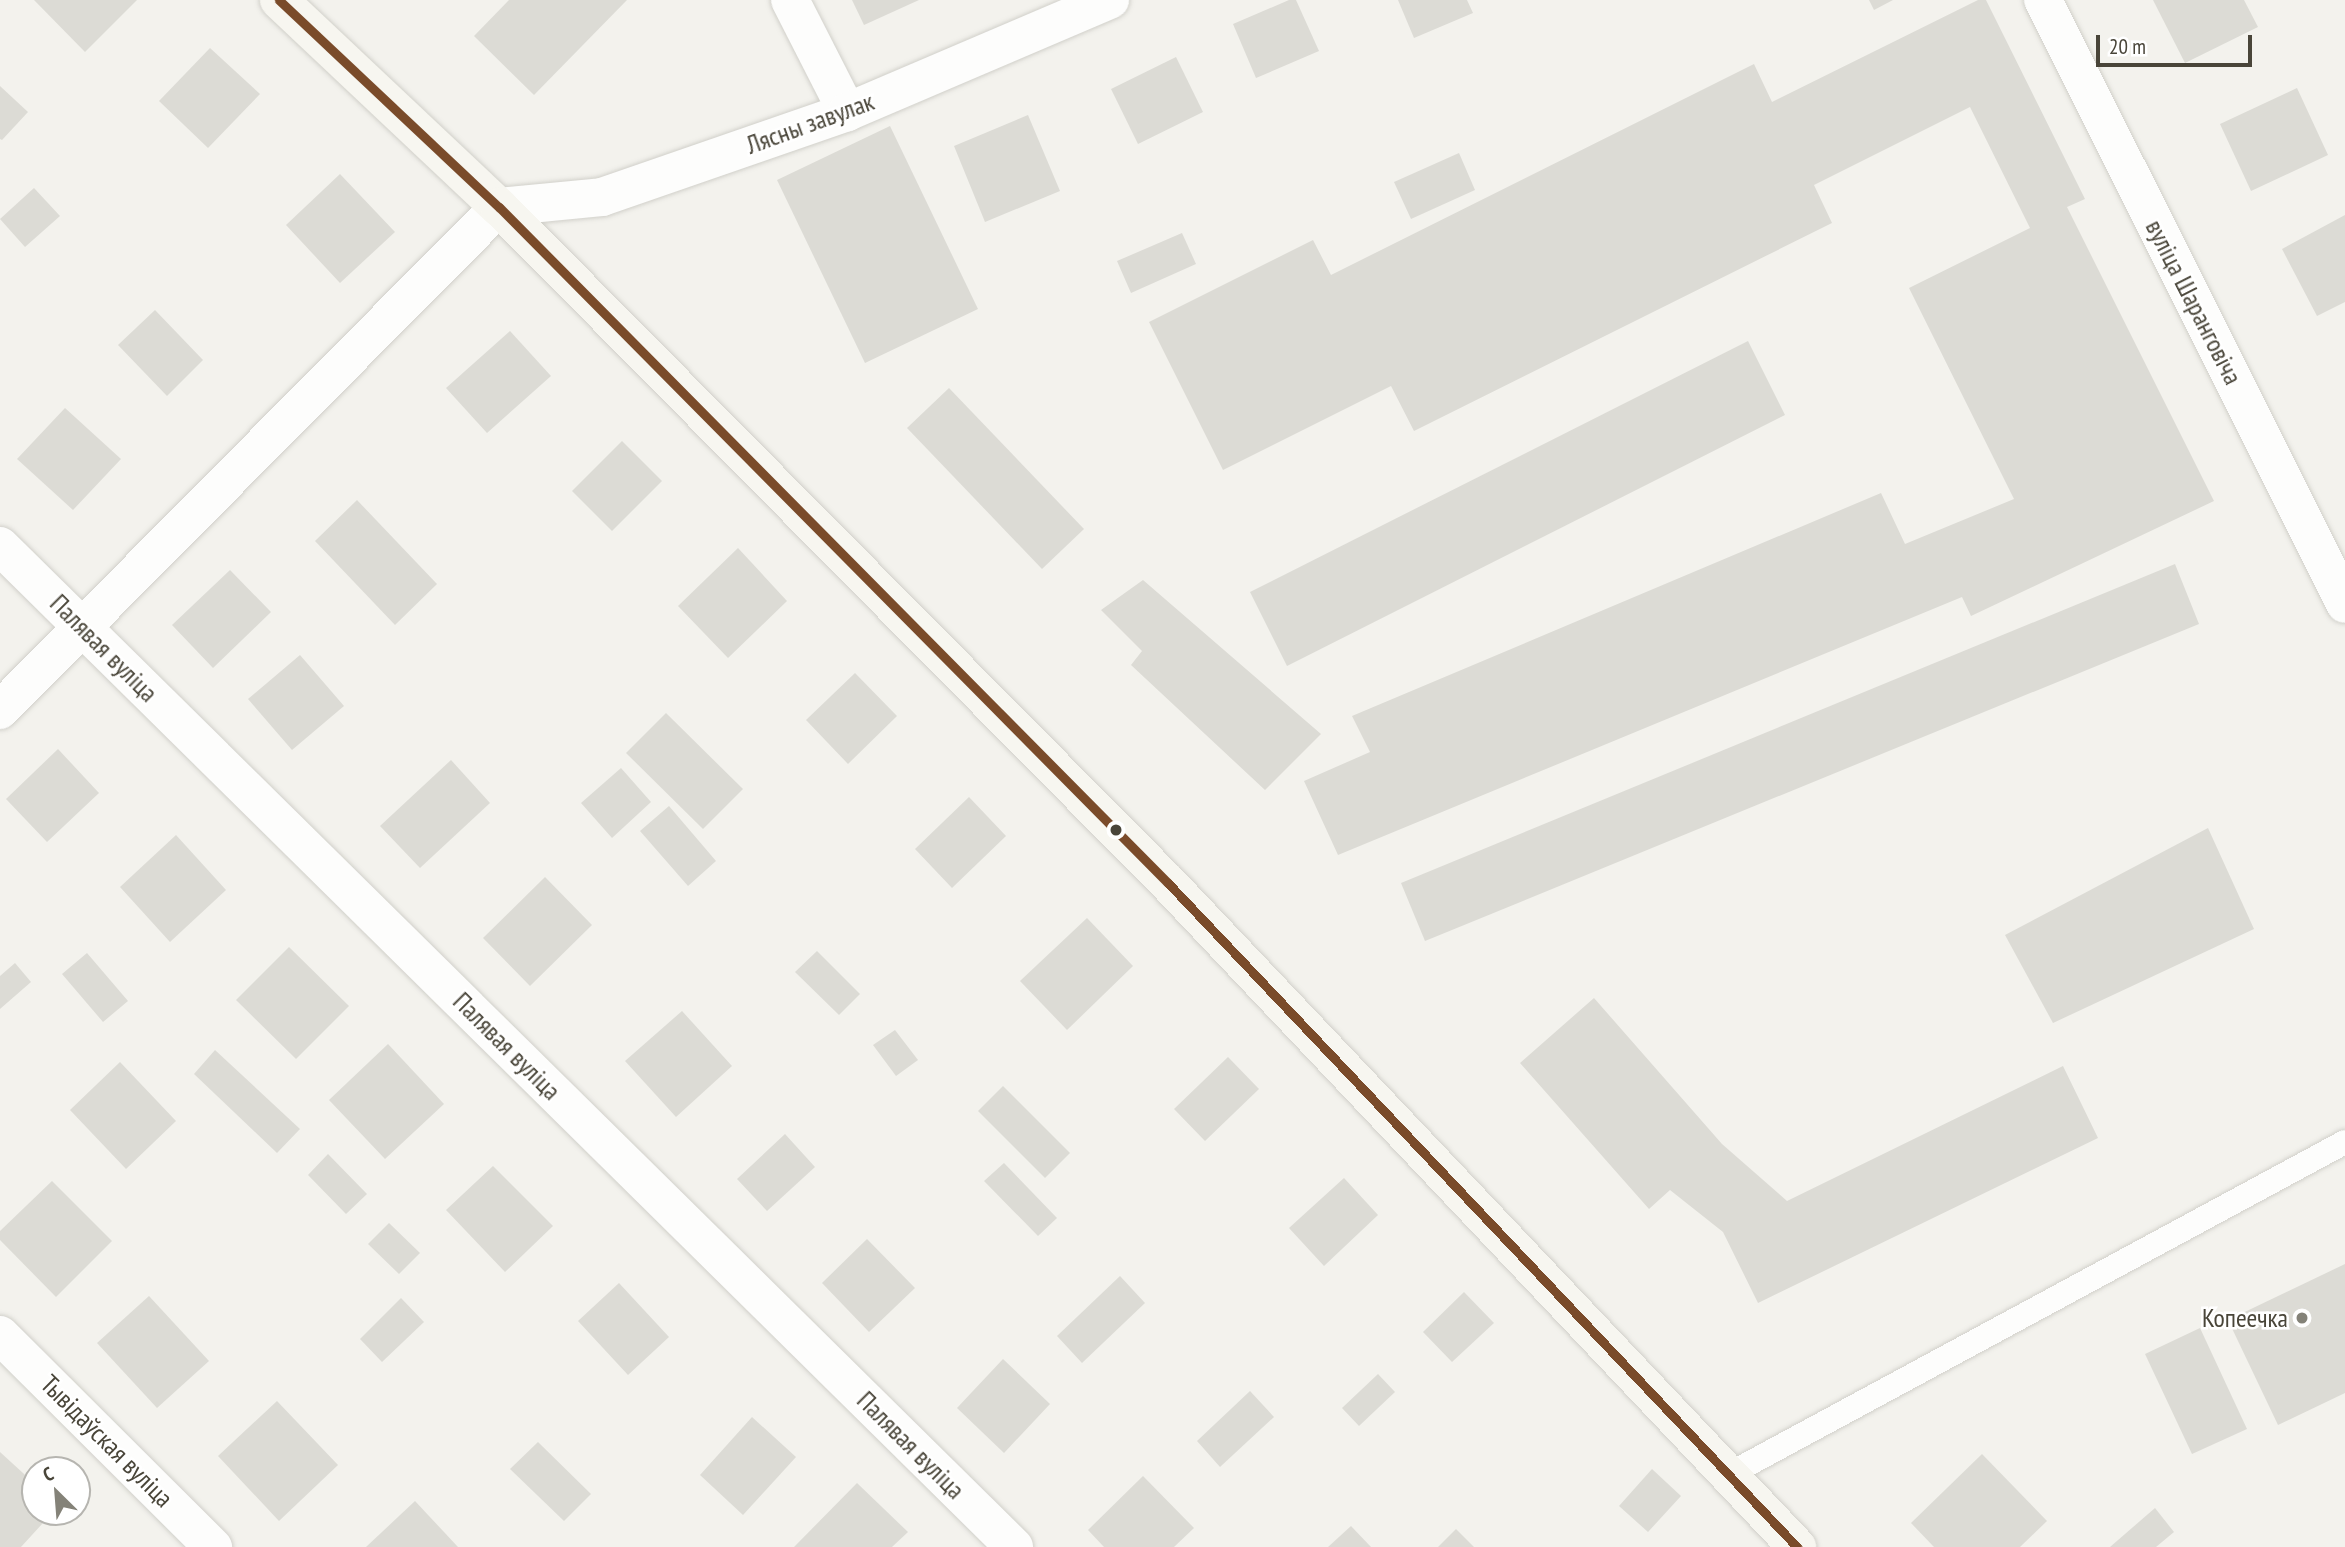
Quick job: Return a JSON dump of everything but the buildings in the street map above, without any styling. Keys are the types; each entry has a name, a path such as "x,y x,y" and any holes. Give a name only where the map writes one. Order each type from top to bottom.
{"main road":[{"path":"279,0 499,208 1168,883 1726,1476 1797,1547"}],"street":[{"path":"790,0 847,112"},
{"name":"Лясны завулак","path":"499,208 602,197 847,112 1110,0"},
{"name":"вуліца Шаранговіча","path":"2043,0 2345,604"},
{"path":"0,710 85,629 499,208"},
{"name":"Палявая вуліца","path":"0,546 1014,1547"},
{"name":"Тывідаўская вуліца","path":"0,1335 213,1547"}],"lane":[{"path":"1726,1476 2345,1142"}],"transit line":[{"path":"279,0 499,207 1168,883 1797,1547"}],"place":[{"name":"Копеечка","path":"2302,1318"}]}
